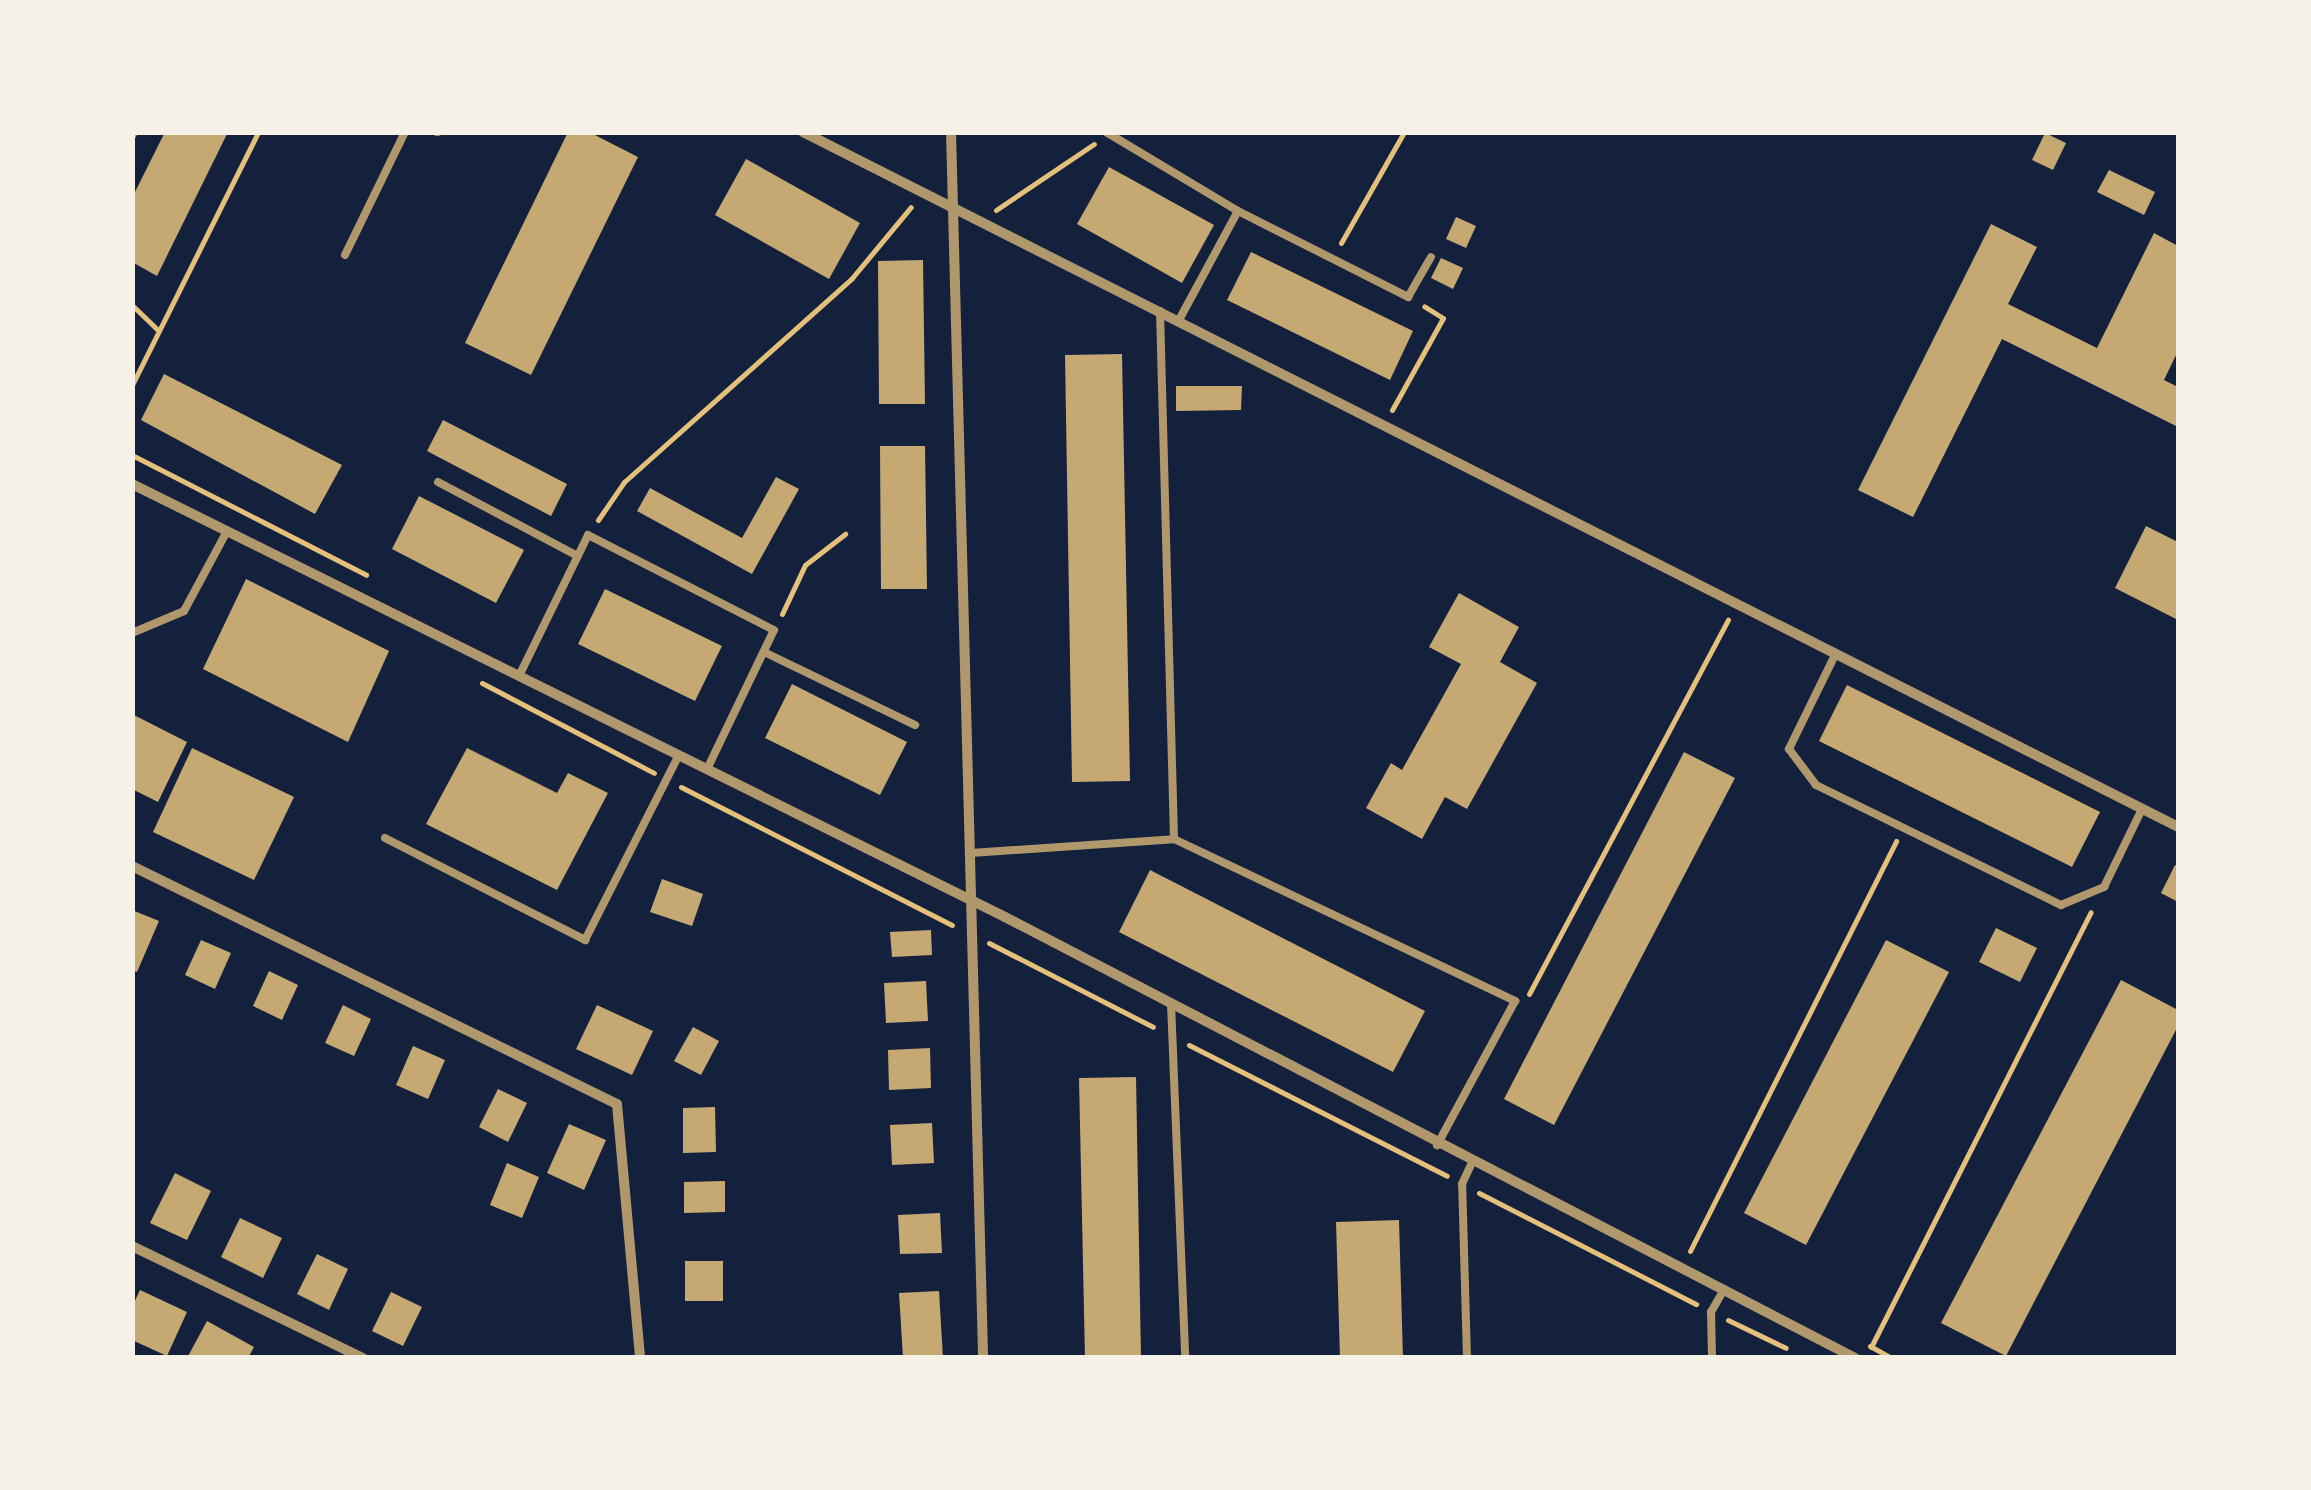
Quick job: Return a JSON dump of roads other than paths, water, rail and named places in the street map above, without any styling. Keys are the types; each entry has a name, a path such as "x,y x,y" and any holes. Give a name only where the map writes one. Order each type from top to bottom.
{"street":[{"path":"803,132 2178,827"},
{"path":"951,132 975,936 982,1358"},
{"path":"132,484 974,902 1855,1358"},
{"path":"132,866 618,1104 640,1358"},
{"path":"132,1246 363,1358"}],"lane":[{"path":"346,255 405,132"},
{"path":"1106,134 1238,211 1408,297 1431,257"},
{"path":"1180,320 1238,211"},
{"path":"1160,311 1174,839"},
{"path":"438,482 578,556"},
{"path":"132,633 184,611 227,531"},
{"path":"519,676 588,535 774,630 706,769"},
{"path":"764,652 915,725"},
{"path":"1836,653 1789,748 1816,785 2061,905 2104,887 2142,808"},
{"path":"385,838 585,940 679,755"},
{"path":"972,853 1174,839 1515,1001 1438,1145"},
{"path":"1170,1003 1186,1358"},
{"path":"1467,1358 1462,1184 1472,1163"},
{"path":"1712,1358 1711,1312 1723,1291"}]}
